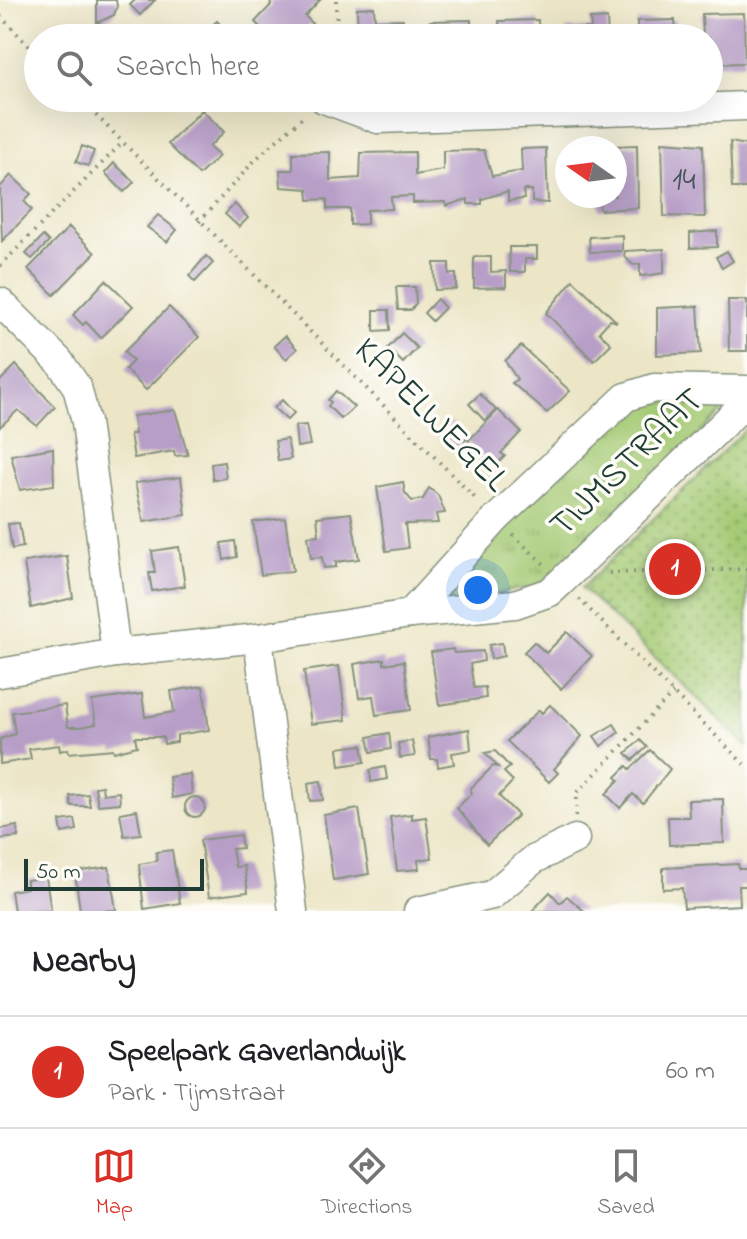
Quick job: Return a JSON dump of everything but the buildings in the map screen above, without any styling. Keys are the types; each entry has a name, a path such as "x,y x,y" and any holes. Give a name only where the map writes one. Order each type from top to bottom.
{"street":[{"path":"723,107 747,106"},
{"path":"359,112 378,119 577,112"},
{"path":"0,302 59,361 77,387 86,422 116,653"},
{"name":"TIJMSTRAAT","path":"410,614 496,519 626,397 654,388 747,390"},
{"name":"TIJMSTRAAT","path":"0,673 116,653 258,638 410,614 515,604 550,592 747,401"},
{"path":"258,638 293,911"},
{"path":"418,911 492,895 533,860 575,839"}],"path":[{"path":"336,0 337,24"},
{"path":"0,16 24,41"},
{"name":"KAPELWEGEL","path":"92,112 496,519 566,577 673,693 747,767"},
{"path":"199,222 257,158 309,112"},
{"path":"0,266 122,143"},
{"path":"566,577 747,569"},
{"path":"575,839 577,793 673,693"}],"green space":[{"path":"717,399 726,407 547,584 443,604 449,581 633,403"},
{"path":"747,428 747,746 582,588"}],"place":[{"name":"Speelpark Gaverlandwijk","path":"675,569"}]}
